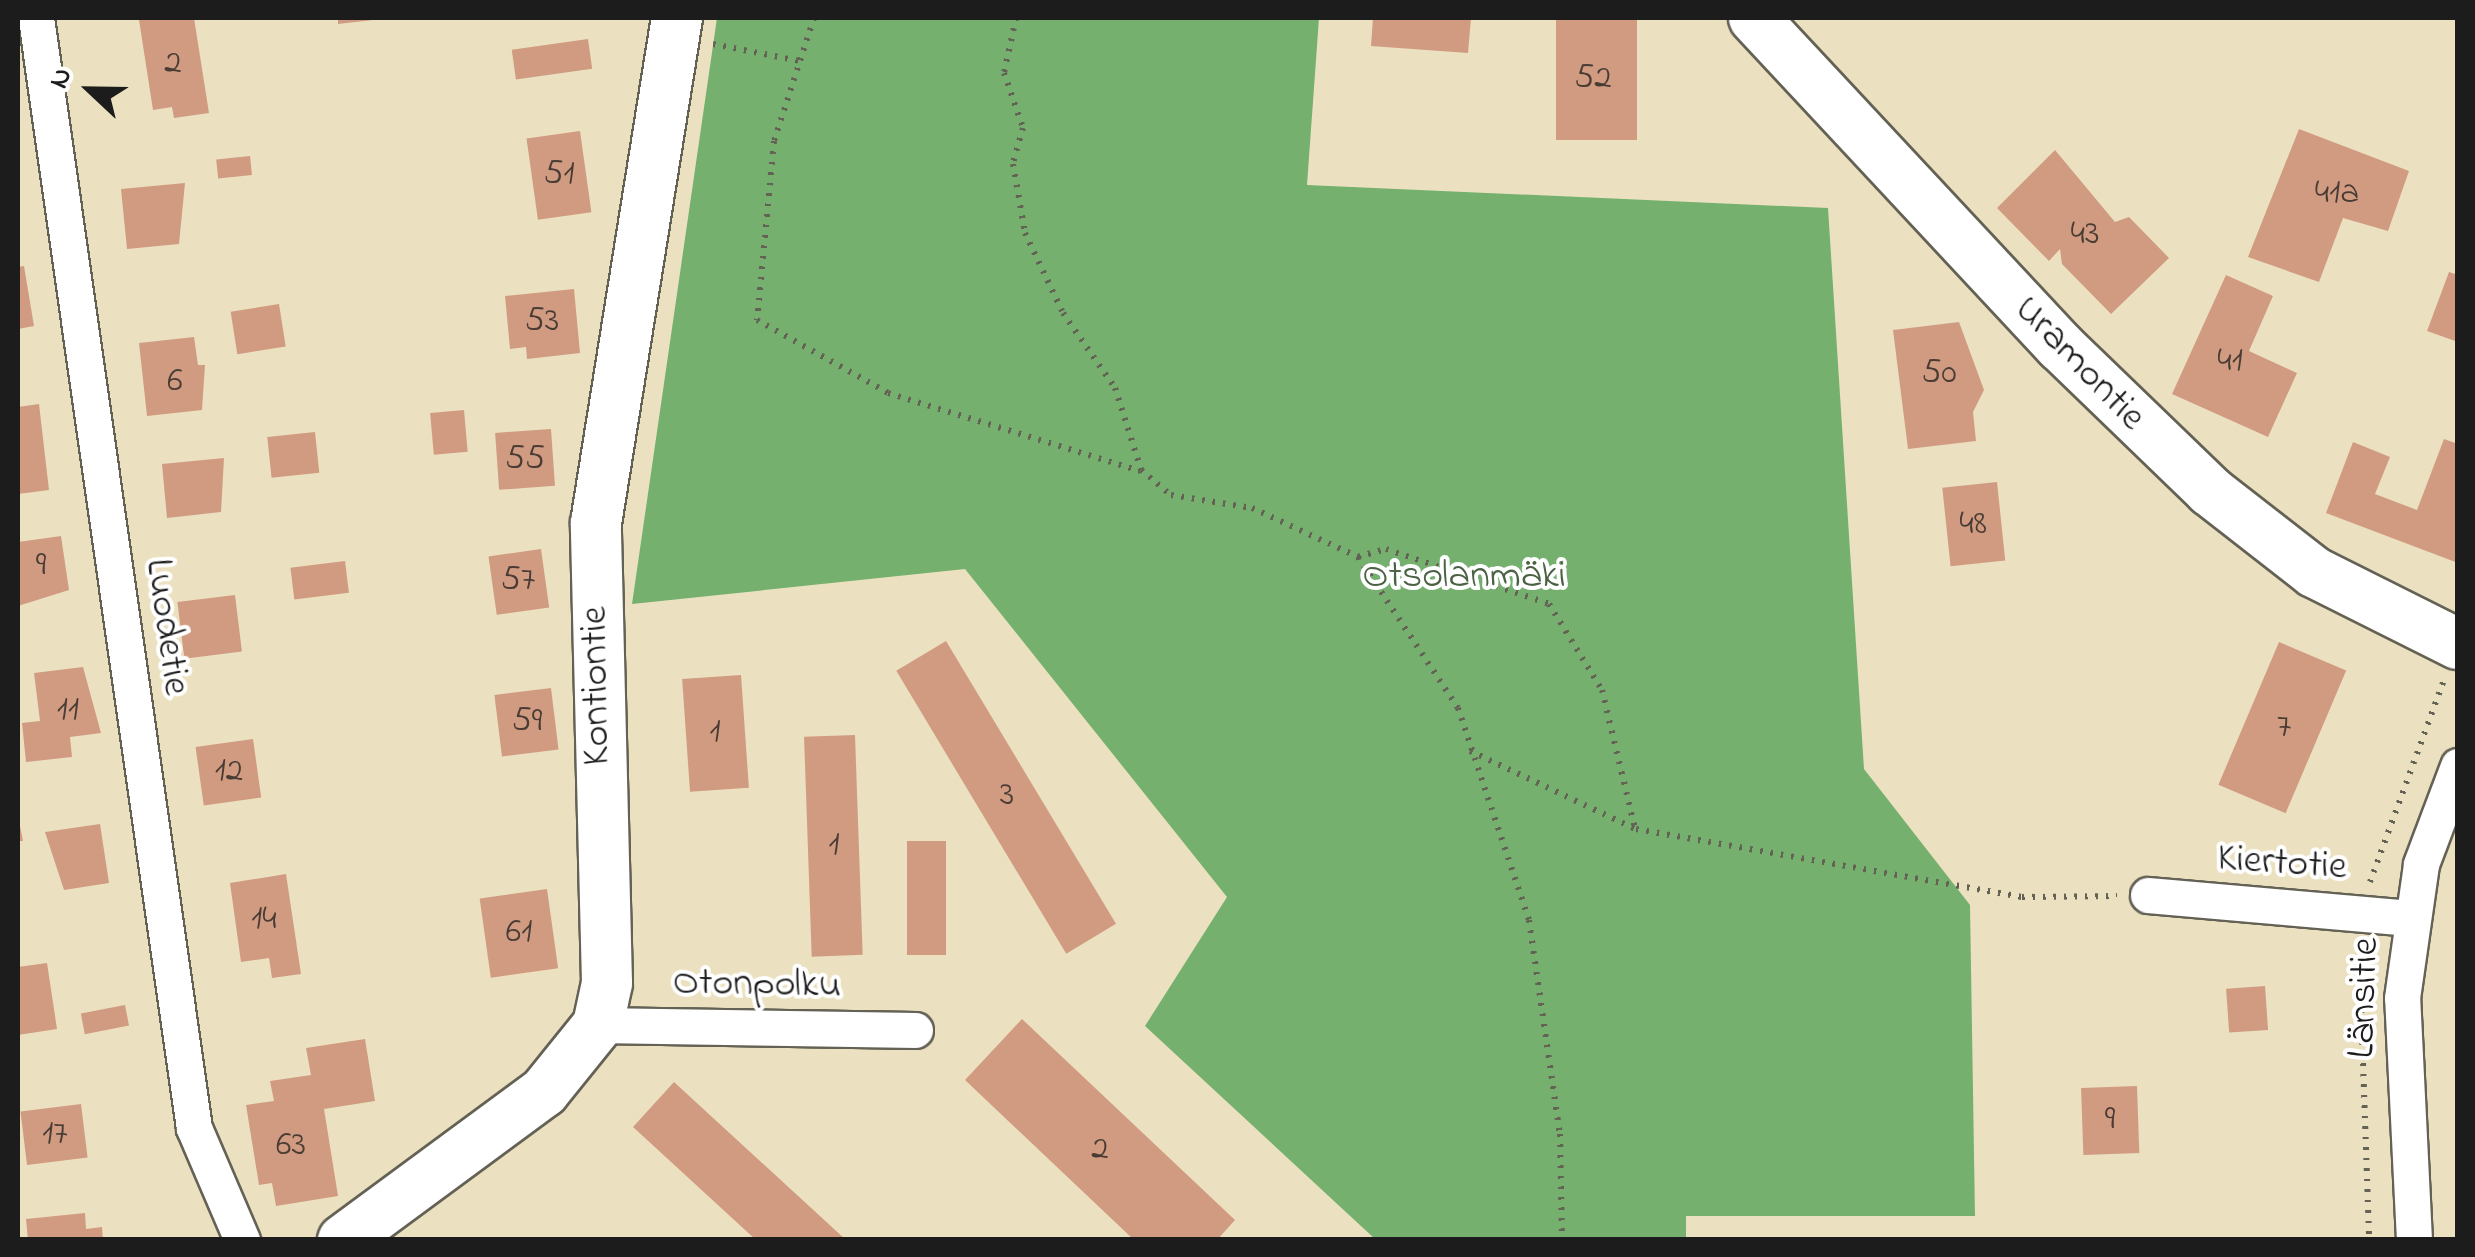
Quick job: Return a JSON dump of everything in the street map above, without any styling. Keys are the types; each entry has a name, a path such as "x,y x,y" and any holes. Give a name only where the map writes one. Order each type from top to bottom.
{"street":[{"name":"Luodetie","path":"36,18 194,1128 242,1240"},
{"name":"Uramontie","path":"1754,18 2210,492 2314,572 2458,644"},
{"name":"Kontiontie","path":"343,1240 544,1092 598,1025 607,983 596,524 690,30"},
{"name":"Länsitie","path":"2414,1240 2402,998 2410,918 2458,766"},
{"name":"Kiertotie","path":"2148,896 2410,918"},
{"name":"Otonpolku","path":"598,1025 915,1030"}],"path":[{"path":"814,18 774,141 757,320 888,393 1145,473 1171,495 1252,508 1358,557 1458,708 1529,920 1560,1134 1562,1240"},
{"path":"1016,18 1004,72 1023,128 1013,164 1025,233 1063,314 1115,388 1145,473"},
{"path":"690,30 800,61"},
{"path":"1358,557 1386,549 1549,604 1602,690 1636,829"},
{"path":"1470,751 1636,829 2022,897 2148,896"}],"green space":[{"name":"Otsolanmäki","path":"717,18 1319,18 1307,185 1828,208 1864,769 1970,905 1975,1216 1686,1216 1686,1240 1375,1239 1145,1026 1227,897 965,569 632,604"}],"building":[{"path":"194,18 209,113 174,118 172,107 153,110 139,20"},
{"path":"338,18 373,18 373,20 338,24"},
{"path":"1373,18 1471,18 1468,53 1371,46"},
{"path":"1556,18 1637,18 1637,140 1556,140"},
{"path":"588,39 592,69 516,79 512,50"},
{"path":"2299,129 2409,171 2388,231 2343,218 2319,282 2248,257"},
{"path":"580,131 591,212 538,220 527,139"},
{"path":"2055,150 2115,222 2129,217 2169,258 2111,314 2062,264 2060,249 2049,261 1997,208"},
{"path":"250,156 252,175 218,178 216,160"},
{"path":"185,183 179,244 127,249 121,189"},
{"path":"24,266 34,326 18,329 18,267"},
{"path":"2449,272 2458,275 2458,342 2427,331"},
{"path":"2226,275 2273,296 2249,351 2297,373 2268,437 2172,394"},
{"path":"574,289 580,353 527,359 526,347 510,349 505,296"},
{"path":"279,304 286,346 237,354 231,312"},
{"path":"1959,322 1984,390 1973,412 1976,441 1908,449 1893,330"},
{"path":"194,337 198,365 205,365 202,410 147,416 139,343"},
{"path":"39,404 49,490 18,494 18,407"},
{"path":"464,410 468,452 434,455 430,413"},
{"path":"551,429 555,486 499,490 495,433"},
{"path":"315,432 319,473 272,478 267,437"},
{"path":"2444,439 2458,444 2458,563 2326,513 2353,442 2390,457 2375,494 2417,510"},
{"path":"224,458 221,512 167,518 162,464"},
{"path":"1997,482 2005,561 1951,566 1942,488"},
{"path":"61,536 69,590 18,606 18,542"},
{"path":"541,549 549,607 497,615 489,556"},
{"path":"345,561 349,593 294,599 290,568"},
{"path":"235,595 242,652 184,659 177,602"},
{"path":"946,641 1116,924 1066,954 896,671"},
{"path":"2279,642 2346,671 2286,813 2218,785"},
{"path":"83,667 101,733 70,737 72,757 26,762 22,723 40,721 34,673"},
{"path":"741,675 749,788 690,792 682,679"},
{"path":"551,688 559,750 502,756 494,695"},
{"path":"855,735 863,955 812,957 804,737"},
{"path":"253,739 261,797 204,805 196,747"},
{"path":"100,824 109,883 64,890 45,832"},
{"path":"907,841 946,841 946,955 907,955"},
{"path":"286,874 301,974 272,978 269,958 241,962 230,883"},
{"path":"547,889 558,968 491,978 480,898"},
{"path":"47,963 57,1029 18,1035 18,967"},
{"path":"2265,986 2268,1030 2229,1033 2226,989"},
{"path":"125,1005 129,1026 85,1034 81,1014"},
{"path":"1022,1019 1235,1220 1217,1240 1134,1240 965,1080"},
{"path":"365,1039 375,1101 324,1109 338,1196 276,1206 272,1183 259,1185 246,1105 274,1101 270,1081 311,1075 306,1048"},
{"path":"674,1082 846,1240 756,1240 633,1127"},
{"path":"2137,1086 2139,1153 2083,1155 2081,1088"},
{"path":"81,1104 88,1158 27,1165 20,1111"},
{"path":"85,1213 86,1229 102,1227 103,1240 28,1240 26,1219"}]}
